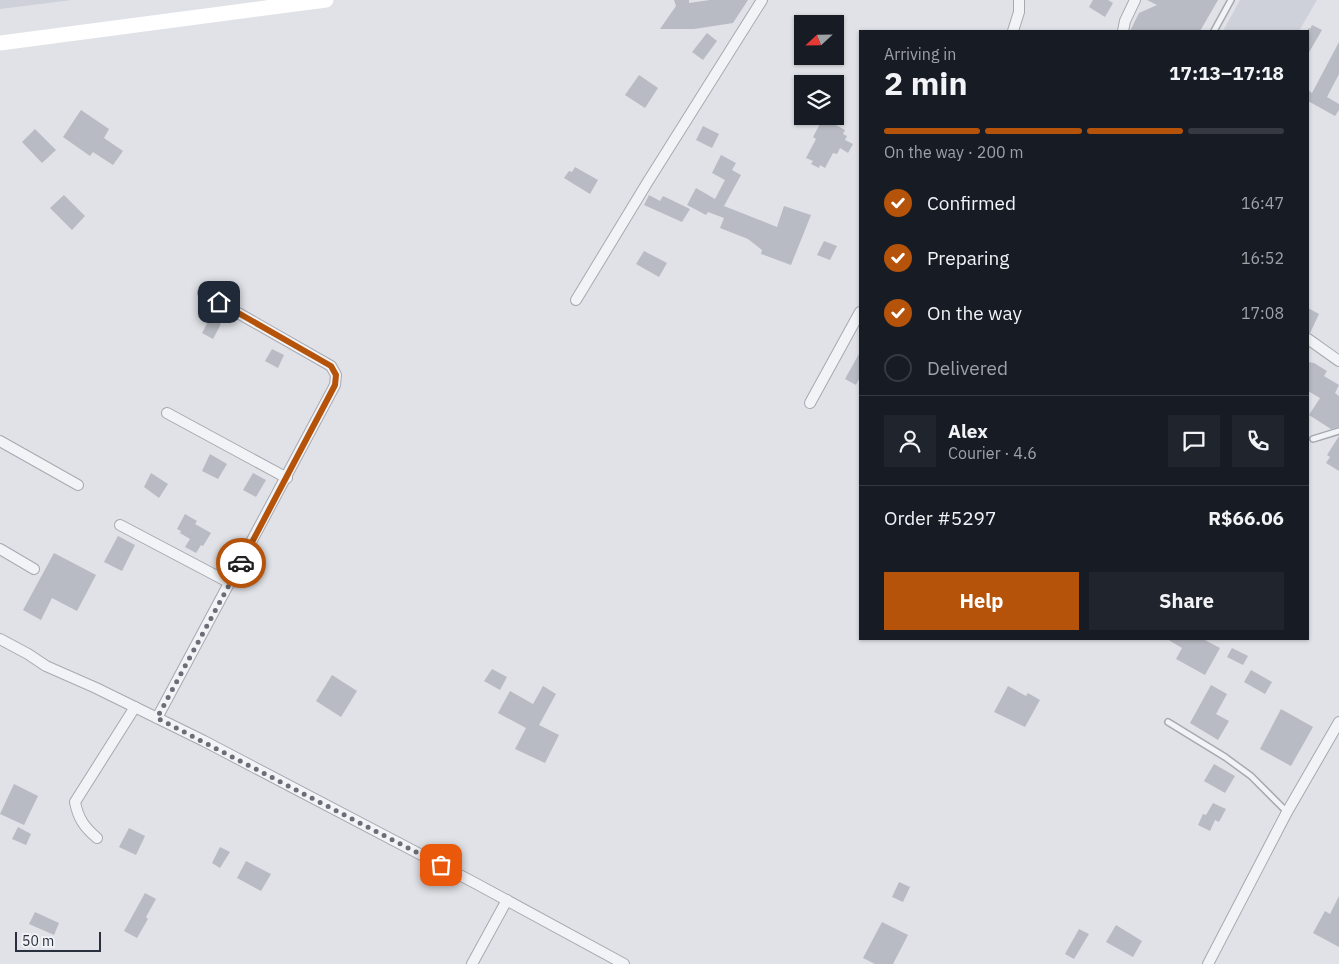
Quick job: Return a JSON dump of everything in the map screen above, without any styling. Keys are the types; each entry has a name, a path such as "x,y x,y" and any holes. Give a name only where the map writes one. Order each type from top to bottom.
{"main road":[{"path":"0,43 326,0"}],"street":[{"path":"576,300 762,0"},
{"path":"1013,30 1019,12 1019,0"},
{"path":"1123,30 1125,21 1135,0"},
{"path":"157,718 335,385 336,375 331,366 204,293"},
{"path":"810,403 859,314"},
{"path":"1309,340 1339,361"},
{"path":"167,413 286,478"},
{"path":"0,441 78,485"},
{"path":"120,525 230,583"},
{"path":"0,550 34,569"},
{"path":"0,639 46,666 157,718 507,900 624,964"},
{"path":"97,838 85,828 77,814 74,802 135,707"},
{"path":"1208,964 1287,812 1339,722"},
{"path":"472,964 507,900"}],"lane":[{"path":"1215,30 1230,0"},
{"path":"1313,440 1339,431"},
{"path":"1168,722 1225,757 1251,776 1287,812"}],"shaded area":[{"path":"0,0 72,0 0,9"},
{"path":"1240,0 1317,0 1300,30 1224,30"}],"building":[{"path":"674,0 689,0 689,3 710,0 748,0 733,23 694,29 660,29 676,6"},
{"path":"1093,0 1108,0 1113,3 1105,17 1089,7"},
{"path":"1147,0 1218,0 1201,30 1130,30 1139,13 1157,5"},
{"path":"1312,25 1322,30 1309,52 1308,28 1310,29"},
{"path":"707,33 717,41 703,60 692,52"},
{"path":"1339,42 1339,74 1327,97 1339,104 1339,110 1335,116 1309,102 1309,91 1312,93"},
{"path":"639,75 658,88 645,108 625,95"},
{"path":"81,110 109,129 104,138 123,151 113,165 93,152 90,156 63,137"},
{"path":"819,125 836,125 845,130 843,134 847,136 845,140 853,144 848,153 840,148 837,154 833,153 825,168 820,165 819,168 811,164 813,161 806,158 816,139 813,137"},
{"path":"703,126 719,134 712,148 696,140"},
{"path":"35,129 56,150 42,163 22,142"},
{"path":"721,155 736,163 732,170 741,175 724,206 777,227 784,206 811,215 791,265 761,254 762,250 748,239 720,228 724,218 708,212 706,215 687,205 696,188 715,199 725,180 712,173"},
{"path":"575,167 598,180 590,194 564,178"},
{"path":"64,195 85,216 72,230 50,208"},
{"path":"649,195 660,201 663,196 690,209 682,222 644,205"},
{"path":"824,241 837,246 830,260 817,255"},
{"path":"644,251 667,263 659,277 636,264"},
{"path":"1309,309 1319,314 1309,332"},
{"path":"210,318 221,324 213,339 202,333"},
{"path":"272,349 284,355 278,368 265,361"},
{"path":"859,354 859,379 856,385 845,379"},
{"path":"1309,362 1327,371 1324,376 1339,385 1335,393 1339,396 1339,427 1331,429 1309,415 1320,398 1309,392"},
{"path":"1339,436 1339,471 1326,463 1330,457 1327,455"},
{"path":"210,454 227,464 218,479 202,471"},
{"path":"151,473 168,484 159,498 144,487"},
{"path":"253,473 266,480 256,497 243,490"},
{"path":"185,514 197,521 195,524 211,533 196,553 185,547 190,539 177,529"},
{"path":"118,536 135,545 122,571 104,562"},
{"path":"54,553 96,575 77,611 52,598 41,620 23,610"},
{"path":"1169,640 1205,640 1220,648 1205,675 1176,659 1182,648"},
{"path":"1232,648 1248,656 1243,665 1227,657"},
{"path":"492,669 507,677 500,690 484,681"},
{"path":"1251,670 1272,682 1265,694 1244,682"},
{"path":"332,675 357,691 341,717 316,701"},
{"path":"1211,685 1227,694 1216,714 1229,721 1218,740 1190,723"},
{"path":"543,686 556,694 539,725 559,735 545,763 515,749 526,728 498,713 510,691 533,704"},
{"path":"1008,686 1026,696 1028,693 1040,700 1025,727 994,712"},
{"path":"1281,709 1313,727 1291,766 1260,749"},
{"path":"1214,764 1235,776 1225,793 1204,781"},
{"path":"14,784 38,796 24,825 0,814"},
{"path":"1213,803 1226,809 1219,822 1215,820 1210,831 1198,825 1203,814 1206,815"},
{"path":"18,827 31,834 26,845 12,839"},
{"path":"129,828 145,836 136,855 119,847"},
{"path":"220,847 230,852 220,868 212,863"},
{"path":"246,861 271,874 261,891 237,878"},
{"path":"899,882 910,887 903,902 892,897"},
{"path":"145,893 156,899 146,917 148,919 137,938 124,931"},
{"path":"1339,896 1339,947 1313,933 1325,911 1330,914"},
{"path":"35,912 59,923 54,935 29,924"},
{"path":"882,922 908,935 893,964 875,964 863,958"},
{"path":"1116,925 1142,941 1133,957 1106,942"},
{"path":"1079,929 1089,934 1074,959 1065,954"}],"way so far":[{"path":"241,563 157,718 441,865"}],"route":[{"path":"219,302 331,366 336,375 335,385 241,563"}]}
